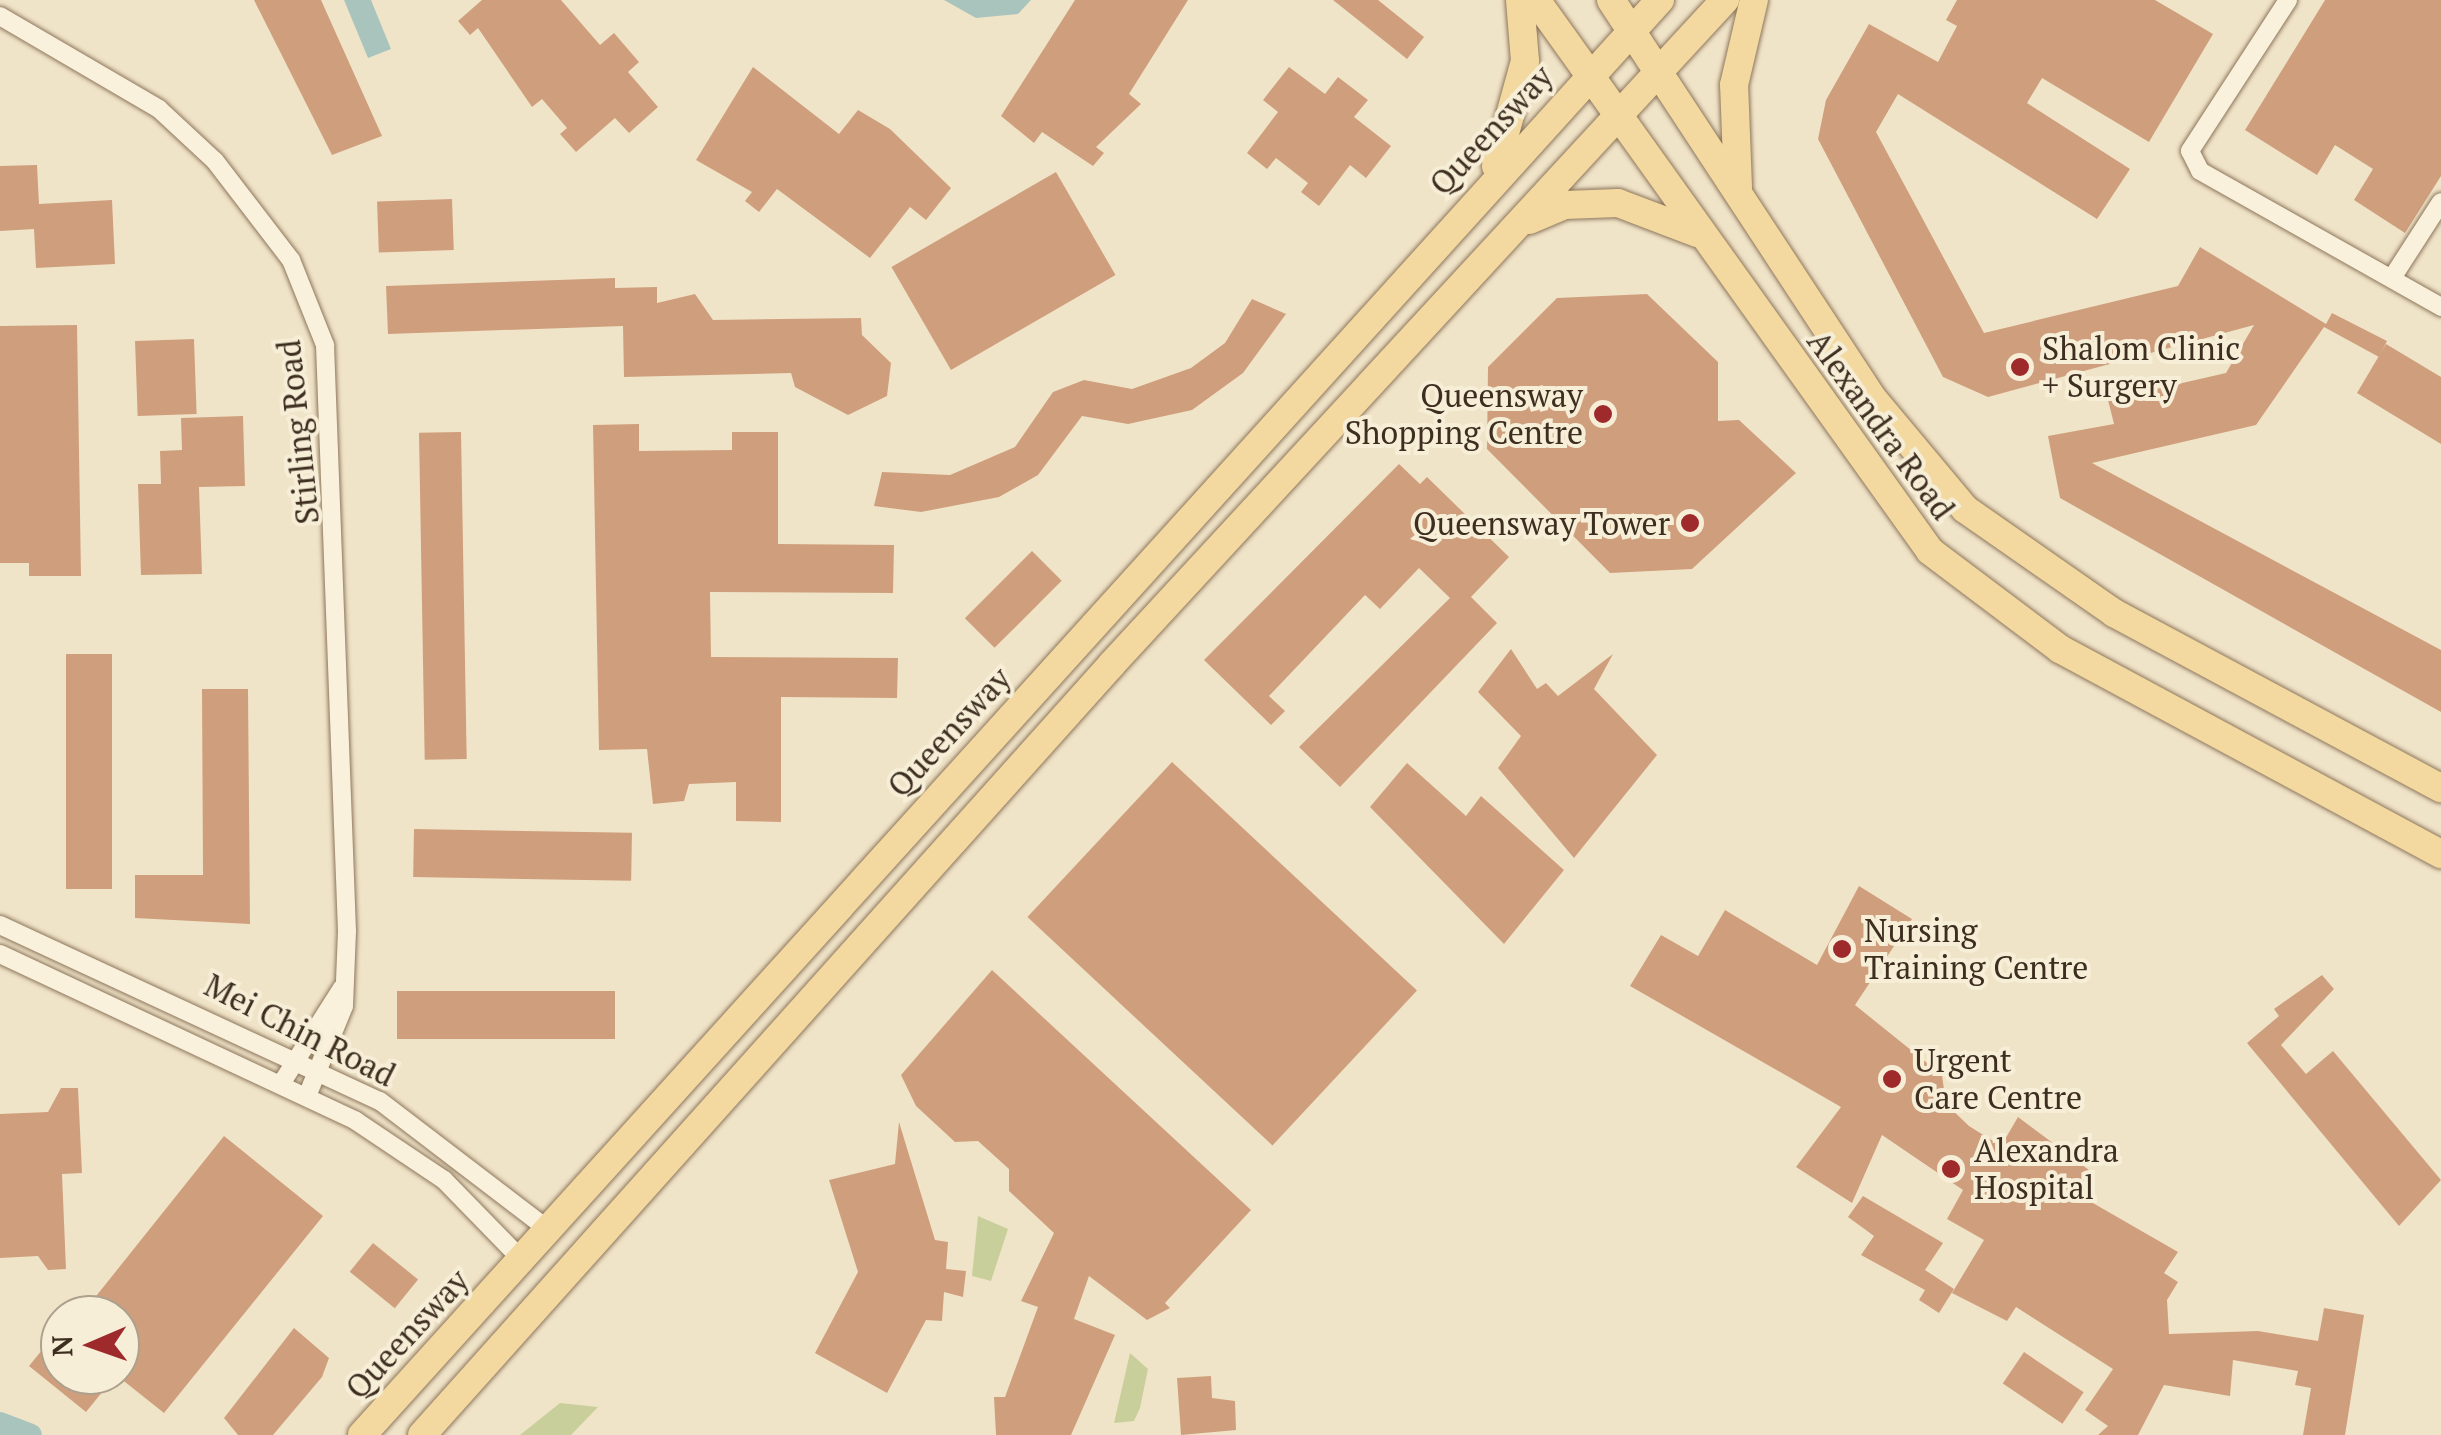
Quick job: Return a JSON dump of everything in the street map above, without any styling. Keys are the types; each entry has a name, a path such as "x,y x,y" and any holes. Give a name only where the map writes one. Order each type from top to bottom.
{"main road":[{"path":"1490,181 1526,60 1520,0"},
{"name":"Alexandra Road","path":"1536,0 1587,77 1709,240 1930,552 2060,649 2441,854"},
{"name":"Alexandra Road","path":"1611,0 1874,400 1965,509 2114,613 2441,788"},
{"name":"Queensway","path":"362,1435 1490,181 1660,0"},
{"path":"422,1435 503,1352 659,1179 1112,664 1518,224 1622,120 1726,0"},
{"path":"1738,188 1734,85 1754,0"},
{"path":"1518,224 1565,205 1618,203 1665,214 1709,240"},
{"path":"654,1113 665,1142 690,1144"},
{"path":"621,1150 648,1154 659,1179"},
{"path":"424,1369 453,1378 503,1352"}],"street":[{"path":"2288,0 2190,151 2214,183 2441,307"},
{"name":"Stirling Road","path":"0,16 160,109 215,160 307,291 325,345 338,508 342,988 320,1070 306,1096"},
{"path":"2392,278 2441,202"},
{"name":"Mei Chin Road","path":"0,924 320,1070 447,1144 549,1230"},
{"name":"Mei Chin Road","path":"0,954 306,1096 444,1180 522,1260"},
{"path":"281,1084 342,988"}],"green space":[{"path":"978,1216 1008,1229 991,1281 972,1276"},
{"path":"1130,1353 1148,1369 1140,1408 1134,1421 1114,1423"},
{"path":"560,1403 598,1407 571,1435 520,1435"}],"water":[{"path":"344,0 371,0 391,49 368,58"},
{"path":"944,0 1031,0 1018,14 976,18"}],"building":[{"path":"254,0 321,0 382,136 332,155"},
{"path":"482,0 561,0 600,45 614,33 639,62 628,72 658,107 629,133 615,118 576,152 560,134 567,128 542,99 532,107 478,28 470,35 458,21"},
{"path":"1075,0 1188,0 1129,94 1141,104 1096,147 1104,153 1093,166 1042,132 1034,143 1001,116"},
{"path":"1333,0 1378,0 1424,37 1407,59"},
{"path":"1957,0 2155,0 2213,34 2149,142 2042,78 2027,103 2130,169 2097,219 1898,94 1876,132 1984,333 2178,286 2200,247 2326,324 2332,313 2387,341 2379,357 2324,327 2256,425 2092,463 2441,650 2441,712 2060,498 2048,436 2114,424 2108,400 2226,373 2254,325 1988,397 1943,377 1818,139 1826,100 1869,24 1938,62 1957,26 1946,20"},
{"path":"2325,0 2441,0 2441,176 2405,233 2354,200 2373,169 2335,145 2317,175 2245,130"},
{"path":"753,67 839,134 858,110 890,129 951,188 926,220 910,207 870,258 777,189 759,212 745,201 752,192 696,160"},
{"path":"1289,67 1325,94 1338,77 1368,100 1354,117 1391,146 1366,178 1350,165 1319,206 1301,192 1308,183 1276,158 1267,169 1247,153 1278,112 1263,100"},
{"path":"37,165 39,204 112,200 115,264 36,268 34,229 0,231 0,166"},
{"path":"1056,172 1116,275 951,370 891,267"},
{"path":"452,199 454,250 379,253 377,202"},
{"path":"615,278 615,288 657,287 657,303 695,294 713,320 861,318 862,335 891,363 887,396 848,415 795,387 791,373 624,377 623,326 388,334 386,286"},
{"name":"Queensway Shopping Centre","path":"1647,294 1718,362 1718,421 1739,420 1796,473 1692,569 1610,573 1487,449 1488,367 1557,298"},
{"path":"1252,299 1286,314 1243,373 1192,410 1128,424 1082,416 1038,475 999,497 921,512 874,506 882,472 950,475 1015,447 1053,392 1084,380 1132,389 1191,368 1225,343"},
{"path":"77,325 81,576 29,576 29,563 0,563 0,326"},
{"path":"194,339 197,414 138,416 135,341"},
{"path":"2386,344 2441,377 2441,444 2357,393"},
{"path":"243,416 245,486 199,487 202,574 141,575 138,484 161,484 160,451 182,450 181,418"},
{"path":"639,424 639,451 732,450 732,432 778,432 778,544 894,545 893,593 710,592 711,657 898,658 897,698 781,697 781,822 736,821 736,782 689,784 684,801 653,804 647,749 599,750 593,425"},
{"path":"461,432 467,759 425,760 419,433"},
{"path":"1399,464 1420,484 1427,477 1509,557 1471,597 1497,623 1340,787 1299,747 1450,598 1419,568 1380,609 1365,595 1269,696 1285,711 1271,725 1204,660"},
{"path":"1032,551 1062,581 995,648 965,618"},
{"path":"1511,649 1537,689 1546,683 1558,696 1613,654 1594,689 1657,755 1574,858 1498,768 1521,736 1478,692"},
{"path":"66,654 112,654 112,889 66,889"},
{"path":"202,689 248,689 250,924 135,918 135,875 203,875"},
{"path":"1172,762 1417,990 1272,1146 1027,917"},
{"path":"1407,763 1466,816 1481,796 1564,870 1504,944 1370,807"},
{"path":"414,829 632,833 631,881 413,877"},
{"path":"1859,886 1912,919 1855,1005 1942,1075 1946,1104 1969,1126 2001,1146 2018,1117 2093,1173 2079,1195 2178,1252 2164,1273 2178,1282 2167,1300 2169,1334 2258,1331 2318,1341 2324,1308 2364,1315 2345,1435 2303,1435 2311,1388 2295,1385 2298,1371 2233,1360 2230,1396 2164,1385 2138,1435 2098,1435 2108,1426 2085,1410 2113,1369 2016,1307 2007,1321 1952,1293 1984,1240 1947,1219 1963,1190 1882,1135 1852,1203 1796,1167 1841,1107 1630,986 1661,935 1698,956 1725,910 1817,965"},
{"path":"992,970 1251,1210 1165,1303 1170,1308 1147,1320 1089,1276 1074,1319 1115,1335 1071,1435 996,1435 994,1397 1005,1397 1038,1307 1021,1301 1054,1233 1009,1191 1009,1169 978,1141 955,1142 916,1106 901,1075"},
{"path":"2322,975 2334,989 2281,1045 2306,1074 2333,1051 2441,1180 2399,1226 2247,1043 2279,1016 2274,1009"},
{"path":"397,991 615,991 615,1039 397,1039"},
{"path":"61,1088 78,1088 82,1173 62,1174 66,1269 48,1270 38,1256 0,1258 0,1114 48,1112"},
{"path":"899,1122 935,1240 948,1242 946,1269 966,1271 963,1297 944,1292 942,1321 926,1320 887,1393 815,1353 858,1272 829,1180 895,1164"},
{"path":"224,1136 323,1216 164,1413 140,1394 140,1295 97,1295"},
{"path":"1863,1196 1943,1243 1925,1270 1954,1289 1939,1313 1919,1300 1925,1290 1861,1255 1874,1236 1848,1217"},
{"path":"373,1243 418,1280 395,1308 350,1272"},
{"path":"294,1328 329,1358 322,1377 273,1435 238,1435 224,1418"},
{"path":"2024,1352 2084,1392 2062,1424 2003,1384"},
{"path":"40,1353 40,1375 29,1366"},
{"path":"1211,1376 1212,1398 1235,1401 1236,1430 1181,1435 1177,1378"},
{"path":"65,1395 100,1395 86,1412"}],"waterway":[{"path":"0,1423 31,1435"}],"place":[{"name":"Shalom Clinic + Surgery","path":"2020,367"},
{"name":"Queensway Shopping Centre","path":"1603,414"},
{"name":"Queensway Tower","path":"1690,523"},
{"name":"Nursing Training Centre","path":"1842,949"},
{"name":"Urgent Care Centre","path":"1892,1079"},
{"name":"Alexandra Hospital","path":"1951,1169"}]}
